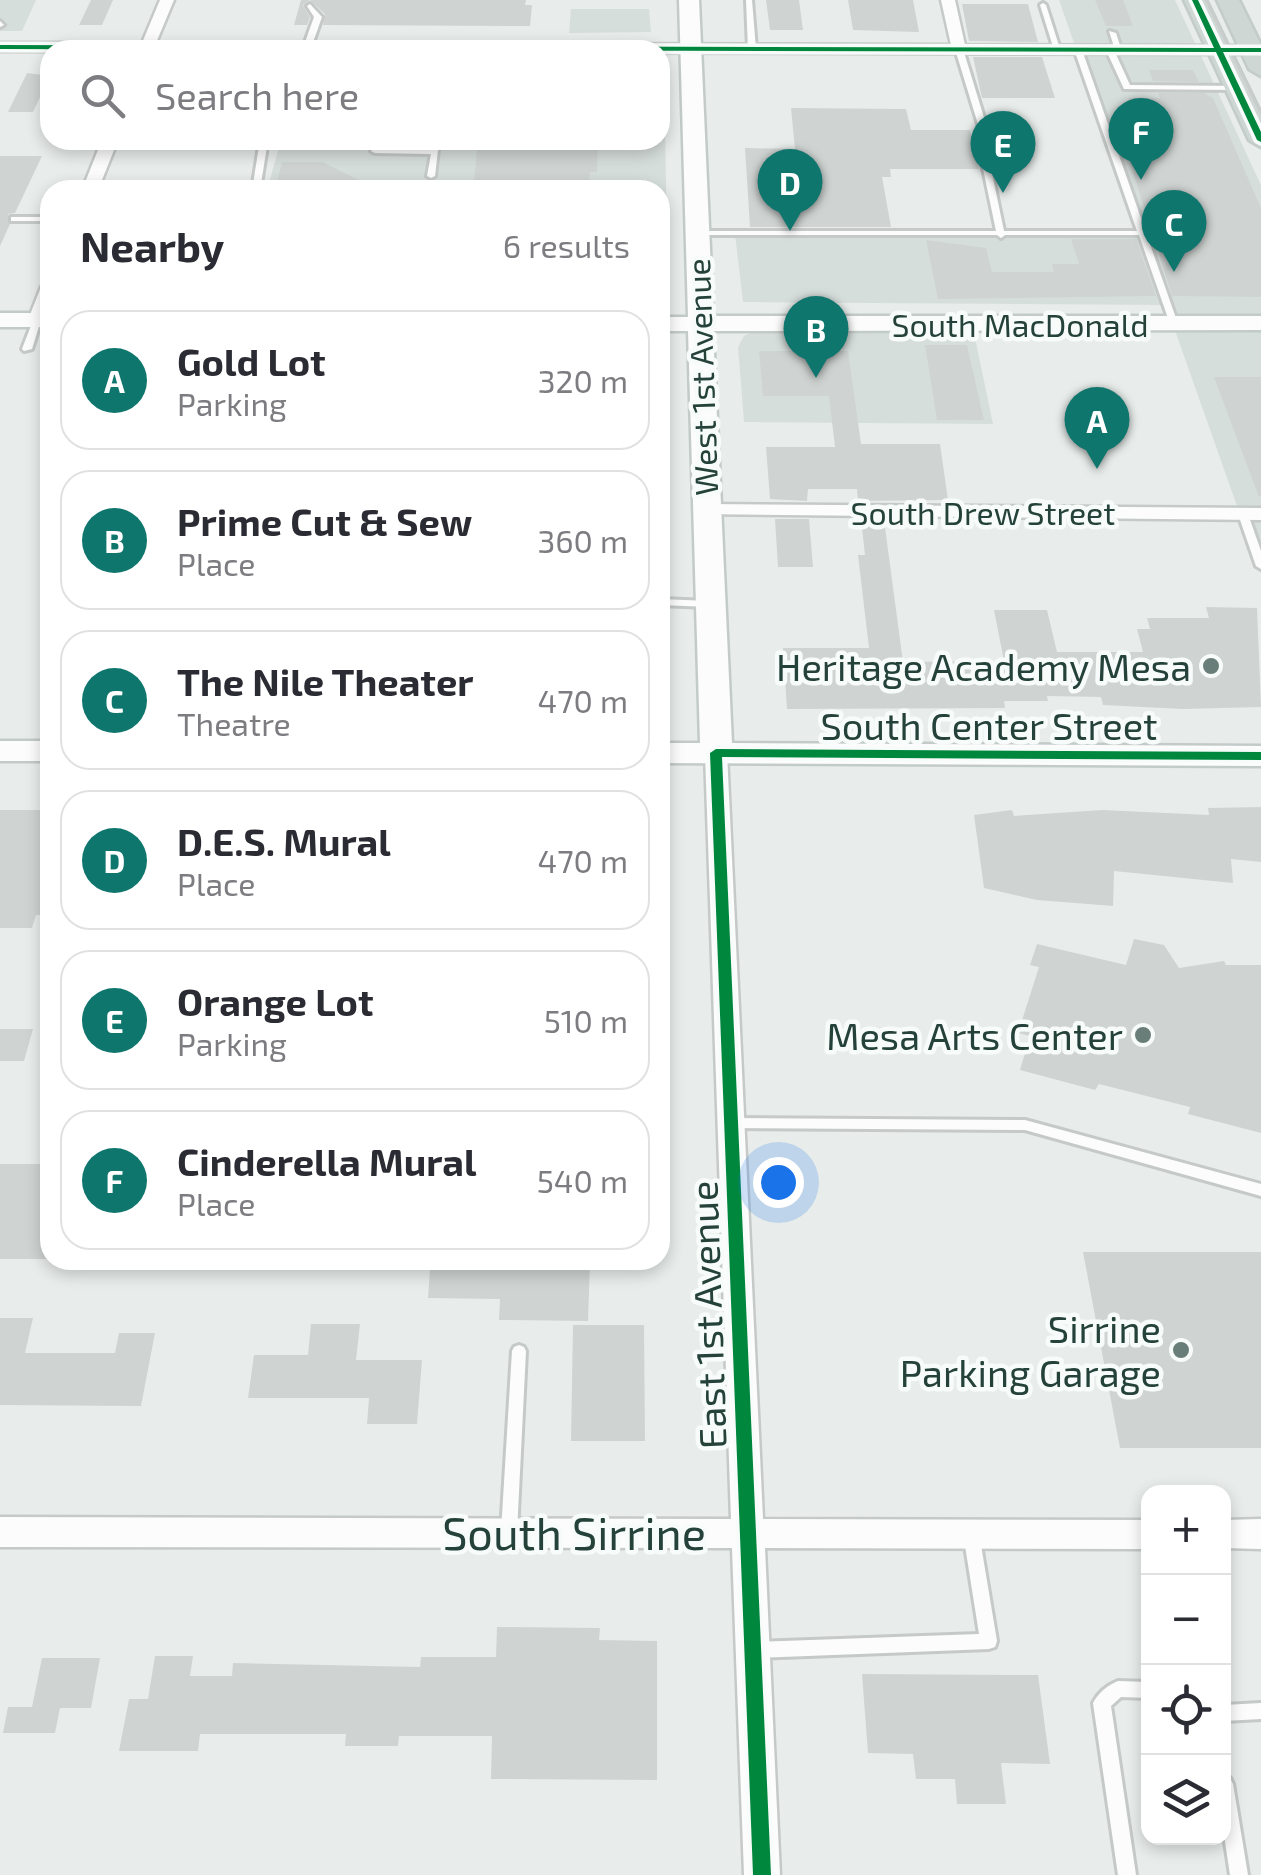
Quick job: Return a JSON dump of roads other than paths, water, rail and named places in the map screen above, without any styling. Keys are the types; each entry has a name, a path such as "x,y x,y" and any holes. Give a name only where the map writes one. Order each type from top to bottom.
{"main road":[{"path":"1195,0 1261,140"},
{"path":"1228,0 1258,56"}],"street":[{"path":"151,40 167,0"},
{"name":"West 1st Avenue","path":"688,0 716,753"},
{"path":"948,0 959,50"},
{"path":"670,50 1078,50 1114,44 1258,56"},
{"path":"0,48 40,48"},
{"path":"94,180 106,150"},
{"path":"0,320 40,320"},
{"name":"South MacDonald","path":"670,324 1261,323"},
{"name":"South Drew Street","path":"706,510 1252,514"},
{"path":"0,751 40,751"},
{"name":"South Center Street","path":"670,753 1261,756"},
{"name":"East 1st Avenue","path":"716,753 762,1875"},
{"name":"South Sirrine","path":"0,1532 1141,1534"},
{"path":"1231,1534 1261,1534"}],"lane":[{"path":"749,0 752,50"},
{"path":"1043,5 1058,50"},
{"path":"310,6 318,17 314,40"},
{"path":"1114,44 1127,87 1237,88"},
{"path":"959,50 985,134 984,154 1000,234"},
{"path":"1078,50 1174,324"},
{"path":"258,180 262,150"},
{"path":"375,151 435,152 431,176"},
{"path":"14,219 40,219"},
{"path":"695,233 1142,233"},
{"path":"26,349 40,325"},
{"path":"1252,514 1261,565"},
{"path":"670,602 709,604"},
{"path":"730,1123 1025,1126 1261,1190"},
{"path":"509,1532 518,1351"},
{"path":"751,1650 989,1641 971,1533"},
{"path":"1127,1875 1102,1703 1118,1690 1141,1690"},
{"path":"1231,1712 1261,1711"},
{"path":"1231,1826 1239,1875"}],"tram line":[{"path":"1206,0 1261,114"}],"place":[{"name":"Cinderella Mural","path":"1141,180"},
{"name":"Orange Lot","path":"1003,193"},
{"name":"D.E.S. Mural","path":"790,231"},
{"name":"The Nile Theater","path":"1174,272"},
{"name":"Prime Cut & Sew","path":"816,378"},
{"name":"Gold Lot","path":"1097,469"},
{"name":"Heritage Academy Mesa","path":"1211,666"},
{"name":"Mesa Arts Center","path":"1143,1035"},
{"name":"Sirrine Parking Garage","path":"1181,1350"}]}
